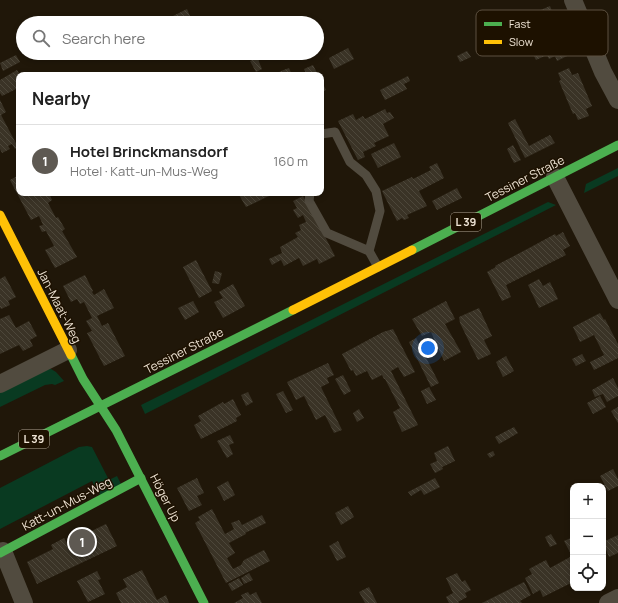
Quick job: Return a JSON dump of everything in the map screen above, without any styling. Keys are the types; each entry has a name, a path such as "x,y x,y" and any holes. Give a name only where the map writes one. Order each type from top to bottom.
{"main road":[{"name":"Tessiner Straße","path":"0,456 618,145"},
{"name":"Jan-Maat-Weg","path":"0,215 85,383 100,406"},
{"name":"Höger Up","path":"100,406 116,430 204,603"},
{"name":"Katt-un-Mus-Weg","path":"1,552 141,478"}],"street":[{"path":"573,0 577,10"},
{"path":"596,56 618,100"},
{"path":"555,177 618,300"},
{"path":"0,384 68,350"},
{"path":"1,552 24,603"},
{"path":"608,603 618,598"}],"lane":[{"path":"324,134 335,132 350,162 366,175 376,191 380,211 369,251"},
{"path":"310,196 309,201 327,234 369,251 378,267"}],"green space":[{"path":"618,168 618,176 584,193 586,184"},
{"path":"548,202 556,205 145,414 141,405"},
{"path":"51,369 64,381 55,385 45,385 0,407 0,391 42,370"},
{"path":"79,447 92,447 109,480 117,476 121,484 100,495 92,481 0,529 0,488"}],"building":[{"path":"550,6 552,10 540,10"},
{"path":"187,9 190,16 173,16"},
{"path":"348,48 354,59 334,69 329,58"},
{"path":"467,51 471,57 460,62 457,56"},
{"path":"16,55 16,60 19,60 20,62 3,71 0,63"},
{"path":"534,56 545,56 536,60"},
{"path":"548,56 555,56 549,59"},
{"path":"555,56 567,56 557,61"},
{"path":"258,60 262,69 256,72 250,61"},
{"path":"313,65 316,72 306,72 304,69"},
{"path":"289,68 291,72 279,72"},
{"path":"569,68 572,75 578,73 592,106 586,109 589,116 578,120 575,113 573,114 559,81 561,80 558,73"},
{"path":"17,70 18,72 16,72 16,89 2,96 0,93 0,80"},
{"path":"408,76 410,81 404,84 407,89 385,100 380,90"},
{"path":"0,100 6,112 1,115 16,143 16,148 12,144 8,146 10,149 2,153 0,149"},
{"path":"385,109 387,113 390,112 394,118 383,124 389,136 374,143 376,146 363,152 365,157 358,160 338,121 353,114 356,120 363,116 365,119"},
{"path":"515,119 529,146 550,135 555,143 525,158 508,123"},
{"path":"394,143 401,157 378,168 371,154"},
{"path":"513,145 521,160 514,163 507,149"},
{"path":"437,163 444,178 419,191 427,206 407,215 409,218 404,220 402,218 397,221 382,191 431,170 429,167"},
{"path":"16,177 16,191 10,180"},
{"path":"457,188 462,198 437,210 432,201"},
{"path":"18,196 50,196 52,200 48,203 56,218 58,217 65,229 62,231 77,257 55,268 45,250 54,246 46,231 42,232 39,226 43,225 39,216 31,220"},
{"path":"240,196 269,196 246,207"},
{"path":"303,196 335,256 319,264 317,259 303,266 299,258 284,266 281,260 272,265 269,259 282,253 280,247 298,237 295,233 301,230 299,225 306,222 303,215 298,218 293,210 297,208 293,201"},
{"path":"563,232 570,246 563,250 566,255 506,285 511,297 502,301 487,272 496,267 495,266 555,234 556,236"},
{"path":"196,260 212,291 199,298 183,267"},
{"path":"215,271 222,273 219,284 212,283"},
{"path":"85,275 94,295 104,289 114,308 97,316 102,326 108,323 125,356 104,366 87,333 92,331 86,321 92,318 84,302 80,304 77,299 71,302 63,286"},
{"path":"5,276 16,297 8,301 10,305 1,309 0,279"},
{"path":"539,279 543,286 550,282 558,299 539,308 528,285"},
{"path":"233,284 245,306 223,318 214,302 223,298 219,292"},
{"path":"193,301 199,312 185,320 178,308"},
{"path":"446,301 455,319 445,324 461,352 444,361 431,332 422,336 412,319"},
{"path":"479,308 492,336 484,340 491,354 478,360 460,323 459,317"},
{"path":"600,313 604,320 605,319 618,344 618,358 594,370 590,362 604,355 594,335 580,342 573,327"},
{"path":"9,315 16,328 29,321 37,336 30,340 33,346 23,351 19,345 0,354 0,319"},
{"path":"393,329 415,372 404,377 398,367 391,371 418,425 402,432 393,412 400,408 382,375 372,380 367,371 356,376 353,370 351,371 342,354 383,332"},
{"path":"416,338 439,383 431,387 409,342"},
{"path":"582,354 586,361 576,366 572,359"},
{"path":"506,356 514,371 503,377 496,362"},
{"path":"328,363 334,375 327,378 329,383 321,387 342,430 334,433 325,415 316,420 304,396 296,400 287,382"},
{"path":"343,375 351,391 344,395 335,379"},
{"path":"613,378 618,388 618,396 607,402 603,394 595,397 592,390"},
{"path":"429,387 436,400 427,404 421,391"},
{"path":"283,391 293,410 286,413 276,394"},
{"path":"248,392 253,402 246,406 241,395"},
{"path":"600,396 606,407 593,414 587,403"},
{"path":"233,399 241,415 236,418 237,421 201,439 194,425 201,421 198,416 223,402 224,404"},
{"path":"618,407 618,423 611,411"},
{"path":"359,409 364,418 357,422 353,413"},
{"path":"514,427 518,433 499,444 495,437"},
{"path":"230,435 234,443 229,445 233,454 227,458 217,441"},
{"path":"448,446 455,461 442,467 443,469 435,473 430,464 437,461 434,453"},
{"path":"493,451 495,455 490,458 487,454"},
{"path":"613,469 618,479 618,486 608,491 606,483 604,483 600,476"},
{"path":"197,478 204,493 197,496 202,505 189,511 177,488"},
{"path":"435,478 440,487 424,495 421,490 411,496 408,492"},
{"path":"228,481 235,495 224,501 217,487"},
{"path":"348,506 354,517 341,525 335,513"},
{"path":"212,509 225,534 234,529 231,523 239,520 242,525 262,515 266,523 229,543 235,553 227,558 233,569 241,565 244,560 264,550 270,561 226,583 195,523 200,520 198,517"},
{"path":"106,524 117,546 37,584 27,562 53,549 51,545 64,538 67,543"},
{"path":"551,534 557,544 550,547 545,537"},
{"path":"618,535 618,553 609,557 606,550 606,541"},
{"path":"570,538 570,552 564,541"},
{"path":"338,541 346,557 337,561 329,546"},
{"path":"570,557 570,584 543,597 540,590 533,594 525,578 532,574 529,569 546,560 550,568"},
{"path":"142,570 157,600 166,595 169,603 121,603 116,593 127,587 123,579"},
{"path":"97,571 101,579 98,580 105,594 88,602 77,581"},
{"path":"249,573 253,580 244,584 241,578"},
{"path":"457,573 462,582 465,580 471,590 465,593 467,597 458,602 459,603 449,603 446,597 453,593 446,578"},
{"path":"239,578 243,585 232,591 228,584"},
{"path":"524,582 531,595 520,601 522,603 482,603"},
{"path":"369,587 377,603 365,603 359,592"},
{"path":"248,592 250,595 256,592 262,603 234,603 243,598 241,595"}],"traffic: fast":[{"path":"412,250 618,145"},
{"path":"0,456 293,310"},
{"path":"71,355 83,379 116,430 204,603"},
{"path":"0,553 141,478"}],"traffic: slow":[{"path":"0,215 71,355"},
{"path":"293,310 412,250"}],"place":[{"name":"Hotel Brinckmansdorf","path":"82,542"}]}
